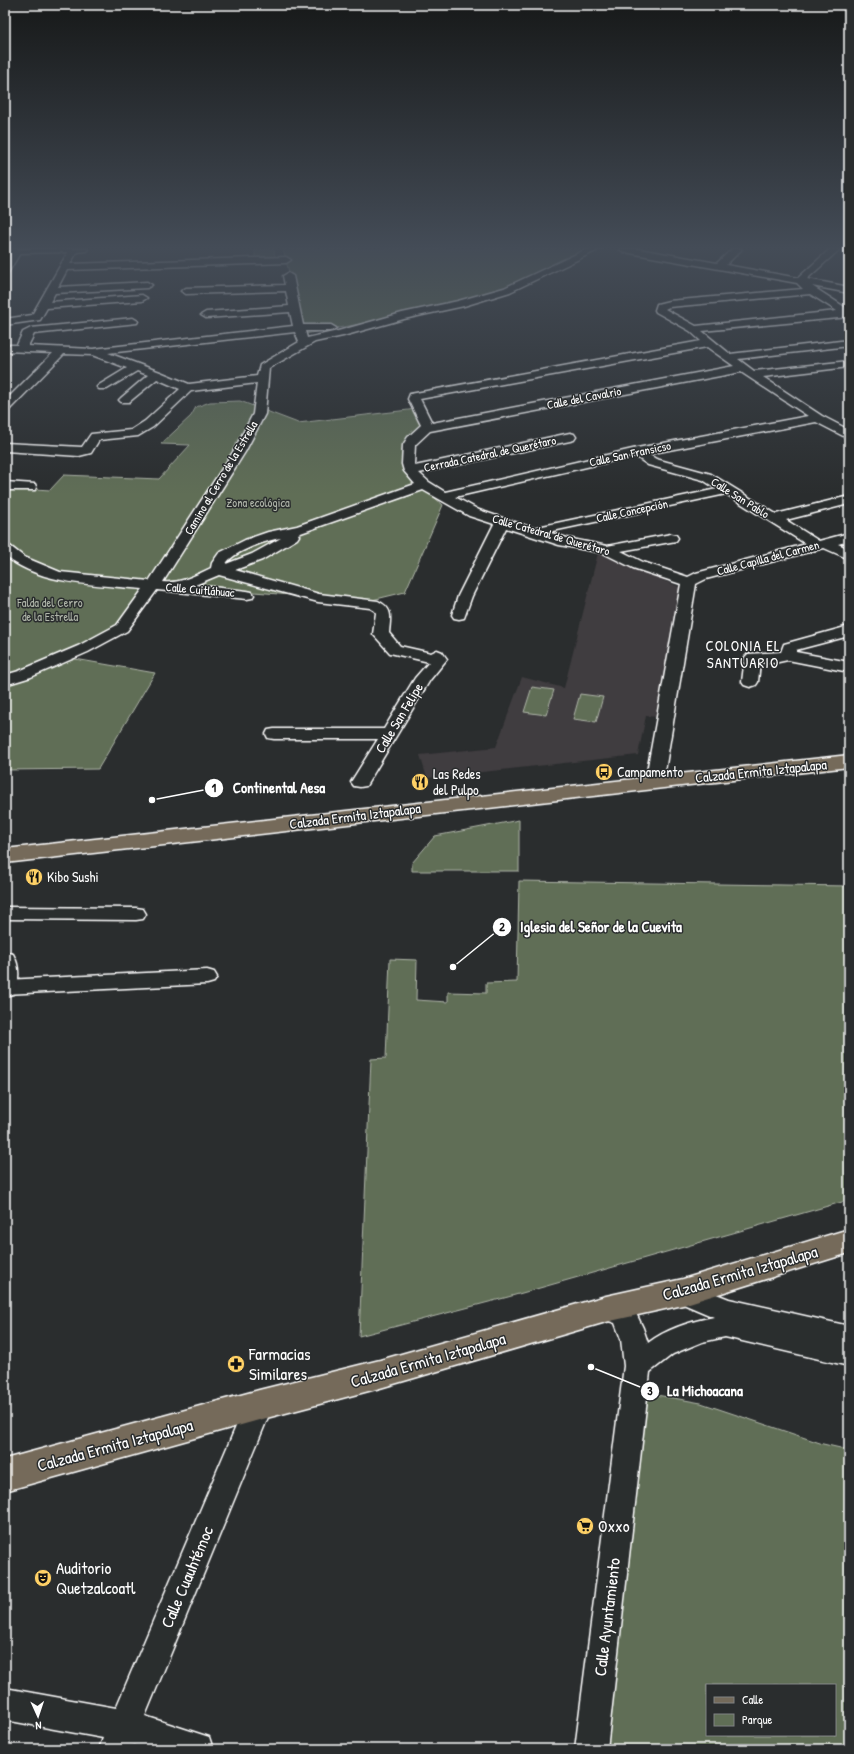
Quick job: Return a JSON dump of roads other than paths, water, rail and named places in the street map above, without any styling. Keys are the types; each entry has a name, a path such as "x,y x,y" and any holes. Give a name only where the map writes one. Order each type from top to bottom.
{"main road":[{"name":"Calzada Ermita Iztapalapa","path":"5,856 849,761"},
{"name":"Calzada Ermita Iztapalapa","path":"5,1475 259,1405 380,1374 606,1309 683,1292 849,1241"}],"street":[{"path":"21,349 27,334 33,331"},
{"path":"50,350 83,331"},
{"path":"5,348 93,352 275,331"},
{"path":"300,331 303,343"},
{"name":"Camino al Cerro de la Estrella","path":"5,680 25,674 83,649 122,628 153,586 239,452 260,414 264,367 312,339 349,331"},
{"path":"696,331 709,343 752,375 818,418 849,435"},
{"path":"410,471 408,464 409,445 412,440 426,428 427,425 414,396 709,343"},
{"path":"728,357 849,343"},
{"path":"5,408 62,350"},
{"path":"93,352 134,368 156,374 188,388 263,379"},
{"path":"752,375 849,364"},
{"path":"103,387 134,368"},
{"name":"Calle del Cavalrio","path":"426,428 743,368"},
{"path":"125,400 156,374"},
{"path":"95,437 134,433 150,424 188,388"},
{"name":"Calle San Fransicso","path":"444,496 636,452 818,418"},
{"path":"5,448 79,452 87,450 103,426"},
{"name":"Cerrada Catedral de Querétaro","path":"410,471 570,437"},
{"name":"Calle San Pablo","path":"636,452 652,462 707,477 774,518 822,544 849,555"},
{"name":"Calle Catedral de Querétaro","path":"410,471 424,485 474,513 535,531 564,542 607,550 638,565 689,582"},
{"path":"169,588 195,581 218,570 219,563 224,556 250,543 273,534 300,530 424,485"},
{"path":"5,486 30,487"},
{"name":"Calle Concepción","path":"535,531 729,490"},
{"path":"774,518 849,500"},
{"path":"459,615 465,596 502,522"},
{"name":"Calle Capilla del Carmen","path":"689,582 701,576 849,537"},
{"path":"607,550 671,538"},
{"name":"Calle Cuitláhuac","path":"5,549 19,560 57,576 247,595"},
{"name":"Calle San Felipe","path":"218,570 318,598 373,604 381,608 383,613 381,634 395,650 438,657 423,678 360,782"},
{"path":"654,783 689,582"},
{"path":"788,655 789,647 849,631"},
{"path":"750,682 753,657 774,658 788,655 849,667"},
{"path":"274,734 389,734"},
{"path":"5,913 136,914"},
{"path":"5,960 7,964 5,987 207,977"},
{"path":"683,1292 727,1310 849,1338"},
{"name":"Calle Ayuntamiento","path":"591,1749 637,1366 636,1342 624,1315 606,1309"},
{"path":"637,1366 664,1346 699,1331 725,1326 849,1354"},
{"name":"Calle Cuauhtémoc","path":"119,1738 259,1405"},
{"path":"5,1704 119,1738 197,1749"}],"place":[{"name":"Campamento","path":"604,772"},
{"name":"Las Redes del Pulpo","path":"420,782"},
{"name":"Continental Aesa","path":"152,800"},
{"name":"Kibo Sushi","path":"34,877"},
{"name":"Iglesia del Señor de la Cuevita","path":"453,967"},
{"name":"Farmacias Similares","path":"236,1364"},
{"name":"La Michoacana","path":"591,1367"},
{"name":"Oxxo","path":"585,1526"},
{"name":"Auditorio Quetzalcoatl","path":"43,1578"}],"district":[{"name":"COLONIA EL SANTUARIO","path":"743,654"}],"park label":[{"name":"Zona ecológica","path":"258,503"},
{"name":"Falda del Cerro de la Estrella","path":"50,610"}]}
